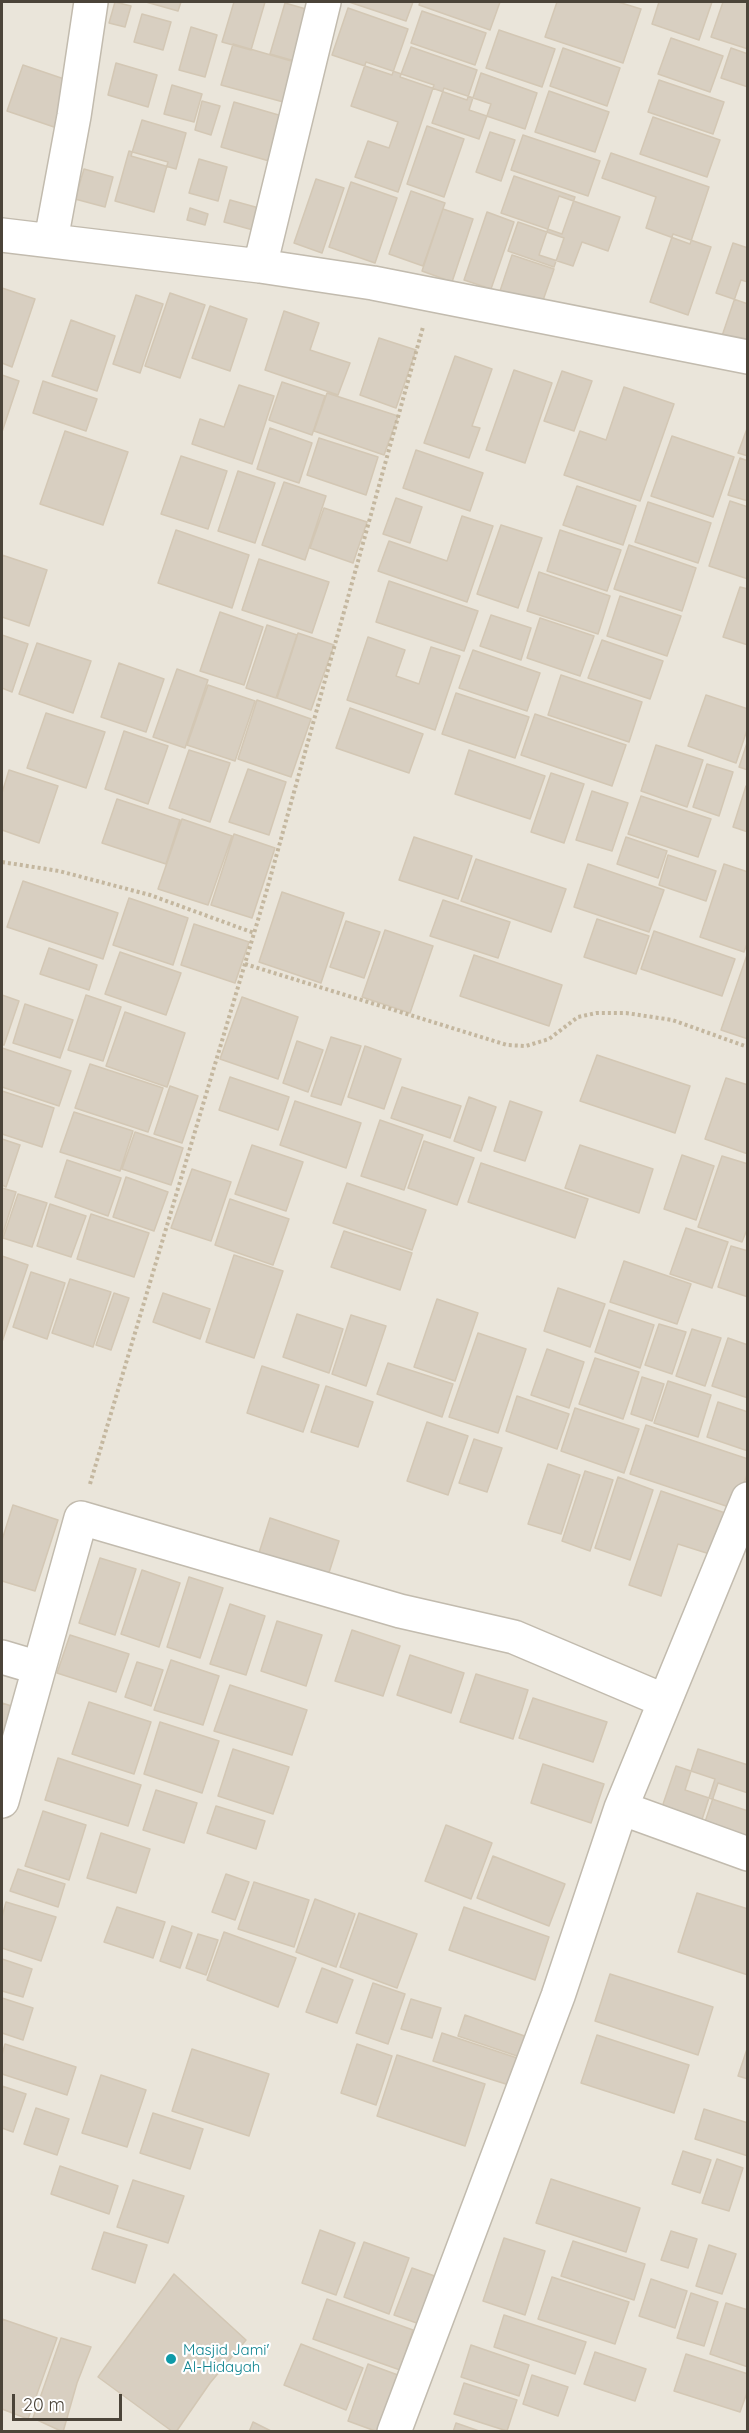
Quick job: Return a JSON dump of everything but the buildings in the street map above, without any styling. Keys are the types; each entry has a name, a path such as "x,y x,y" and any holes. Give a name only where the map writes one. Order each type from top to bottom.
{"street":[{"path":"51,240 74,116 91,2"},
{"path":"260,266 324,2"},
{"path":"2,235 260,266 374,283 747,357"},
{"path":"394,2432 558,1996 621,1808 747,1504"},
{"path":"2,1801 81,1518 400,1611 514,1637 665,1701"},
{"path":"2,1657 39,1668"},
{"path":"621,1808 747,1854"}],"path":[{"path":"81,1518 254,933 432,294"},
{"path":"2,862 59,871 150,895 254,933"},
{"path":"245,964 507,1045 526,1046 549,1040 578,1017 596,1013 626,1012 672,1020 747,1047"}],"shaded area":[{"path":"2,2 747,2 747,2431 2,2431"}],"place":[{"name":"Masjid Jami' Al-Hidayah","path":"171,2359"}]}
